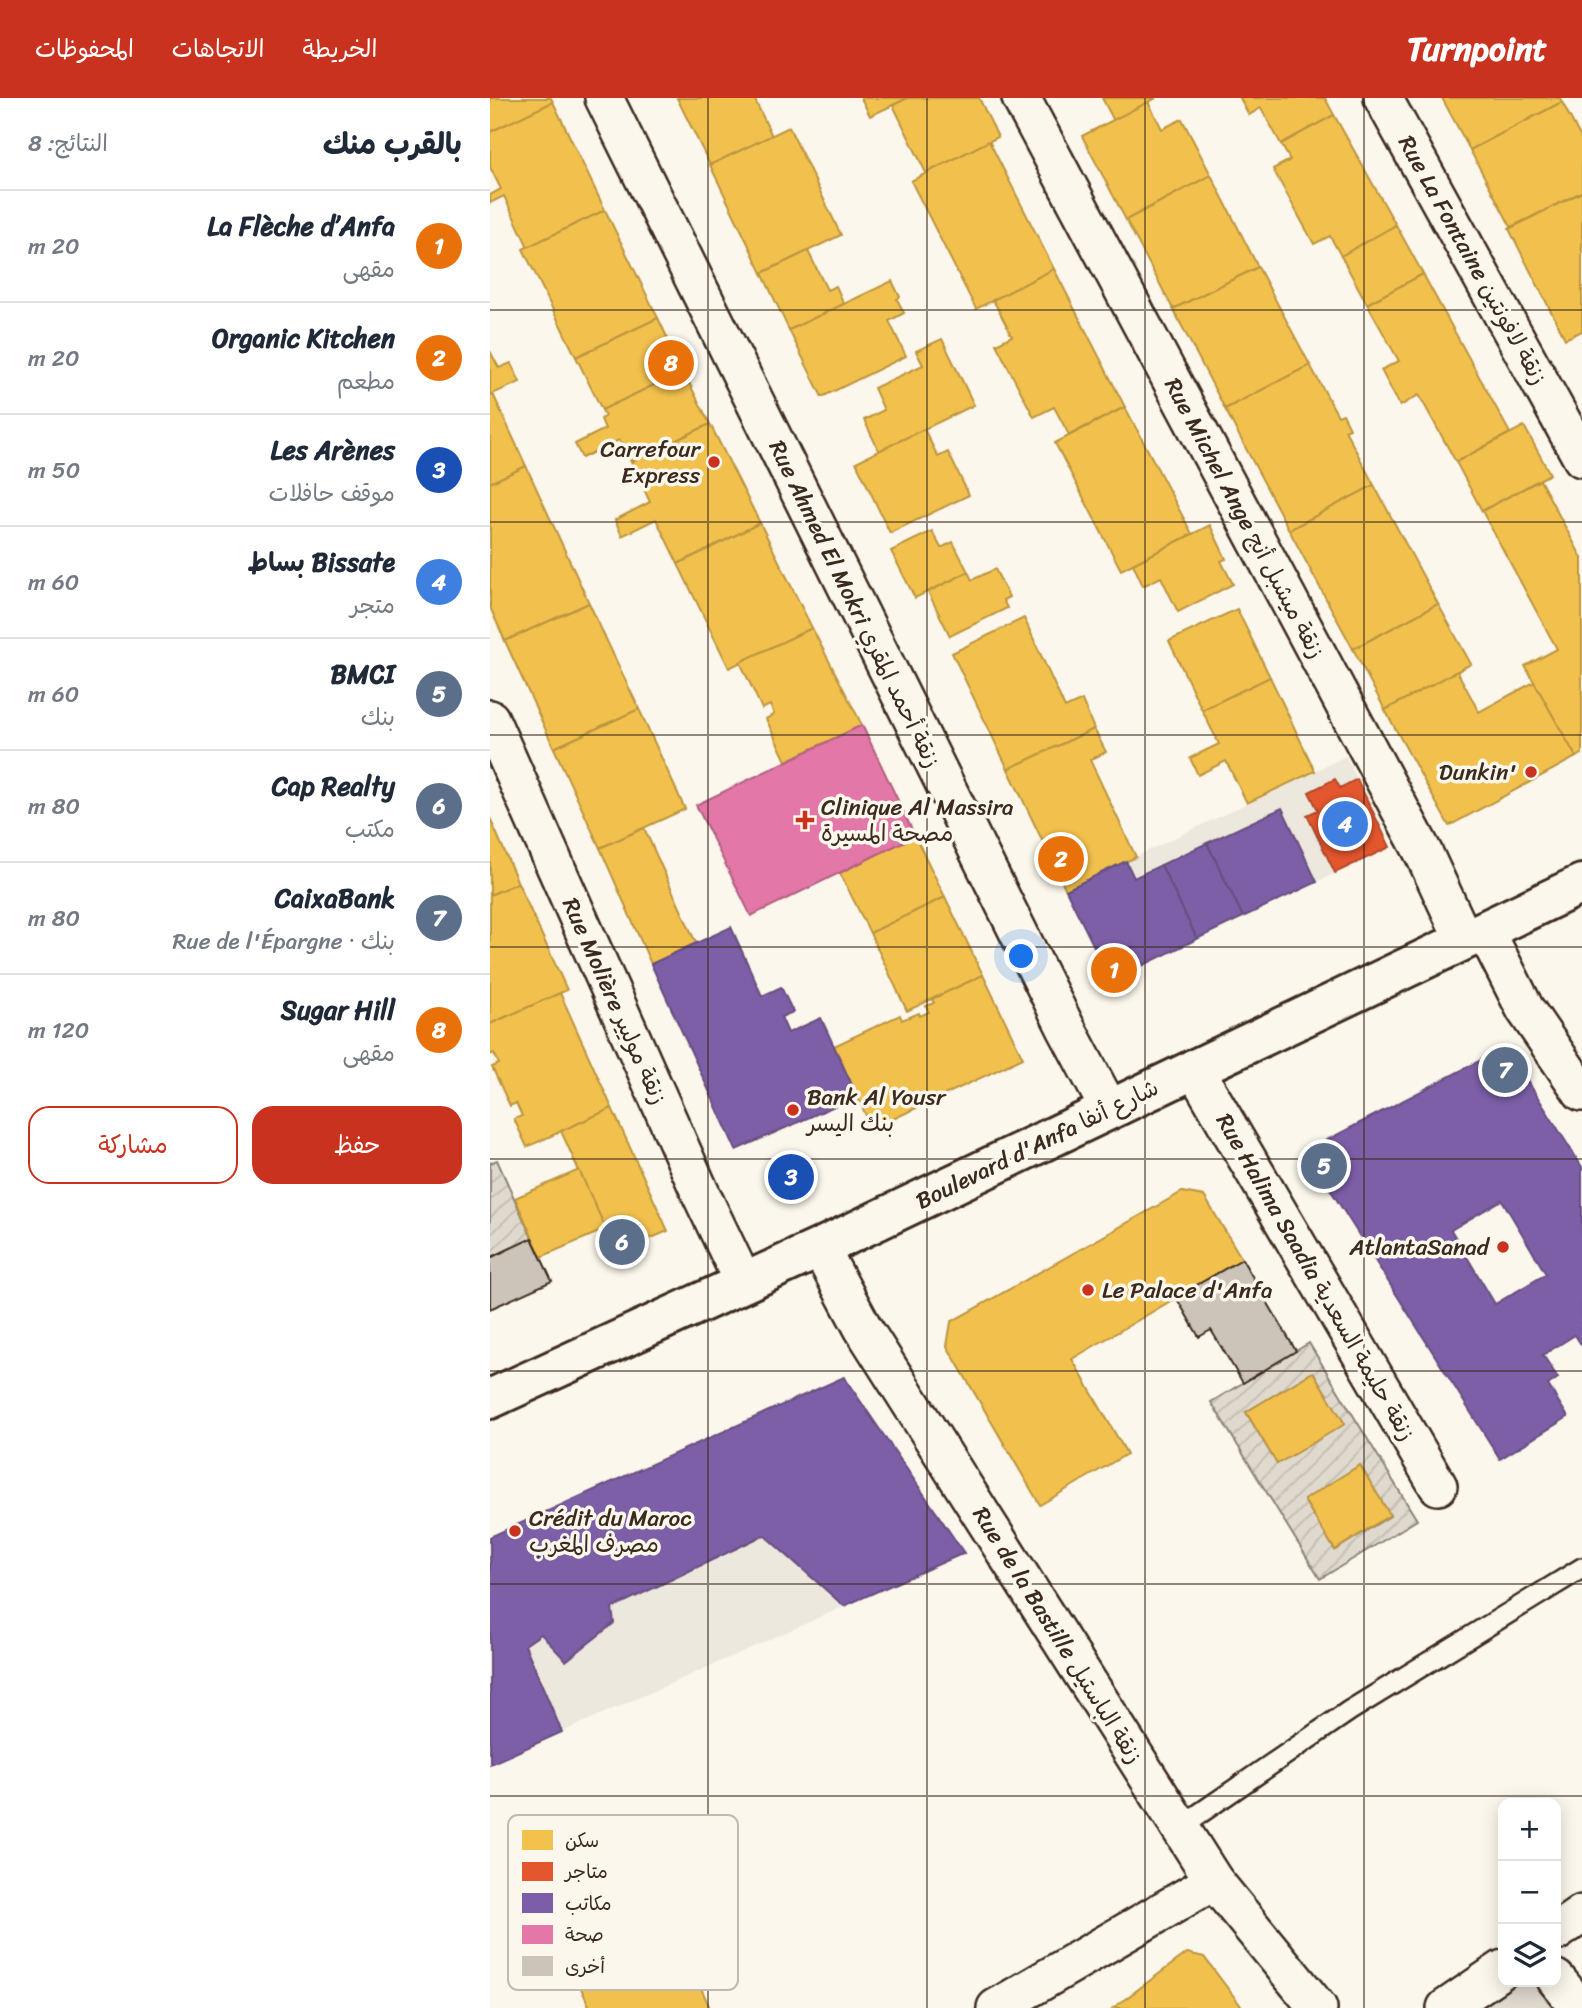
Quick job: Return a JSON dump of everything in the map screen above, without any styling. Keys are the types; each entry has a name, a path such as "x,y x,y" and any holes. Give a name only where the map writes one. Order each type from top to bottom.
{"main road":[{"name":"Boulevard d'Anfa شارع أنفا","path":"490,1399 820,1248 1582,884"}],"street":[{"name":"Rue Ahmed El Mokri زنقة أحمد المقري","path":"604,98 1109,1109"},
{"name":"Rue Michel Ange زنقة ميشبل أنج","path":"1021,98 1425,856 1475,935 1582,1092"},
{"name":"Rue La Fontaine زنقة لافونتين","path":"1384,98 1582,458"},
{"name":"Rue Molière زنقة موليير","path":"490,719 700,1192 743,1282"},
{"name":"Rue Halima Saadia زنقة حليمة السعدية","path":"1194,1069 1438,1486"},
{"name":"Rue de la Bastille زنقة الباستيل","path":"820,1248 863,1328 1214,1881 1318,2008"},
{"path":"996,2008 1214,1881"},
{"path":"1561,1929 1582,1914"},
{"path":"1446,2008 1498,1972"},
{"path":"1561,1985 1580,2008"}],"lane":[{"path":"1180,1827 1349,1711 1582,1568"}],"shaded area":[{"path":"1346,756 1390,847 1243,917 1066,890"},
{"path":"497,1160 532,1238 490,1258 490,1163"},
{"path":"1309,1343 1417,1520 1320,1579 1211,1402","holes":["1313,1372 1344,1424 1277,1464 1246,1412","1360,1466 1390,1516 1335,1550 1304,1500"]},
{"path":"844,1377 964,1553 490,1764 490,1537"},
{"path":"1509,1987 1542,1987 1559,2008 1477,2008"}],"building: سكن":[{"path":"490,98 551,98 553,102 490,132"},
{"path":"677,98 754,98 772,136 710,165"},
{"path":"861,98 908,98 870,116"},
{"path":"908,98 979,98 998,137 926,173 893,105"},
{"path":"1102,98 1156,98 1114,121"},
{"path":"1240,98 1325,98 1334,115 1281,144 1261,108 1249,115"},
{"path":"1442,98 1560,98 1562,102 1470,150"},
{"path":"553,102 605,210 528,247 504,196 490,203 490,195 501,189 490,167 490,132"},
{"path":"1148,102 1162,129 1182,119 1211,175 1126,220 1082,136"},
{"path":"1562,102 1582,140 1582,192 1511,227 1470,150"},
{"path":"1334,115 1396,225 1341,256 1330,236 1314,244 1273,169 1290,160 1281,144"},
{"path":"789,127 841,235 762,273 710,165"},
{"path":"989,141 1054,269 976,309 911,181"},
{"path":"1211,175 1258,267 1173,309 1126,220"},
{"path":"1582,192 1582,331 1565,339 1509,229"},
{"path":"605,210 658,318 576,357 523,249"},
{"path":"1396,225 1423,274 1367,304 1341,256"},
{"path":"808,251 827,290 836,286 844,304 789,330 762,273"},
{"path":"1258,267 1310,365 1225,409 1173,309"},
{"path":"1054,269 1125,407 1069,435 1054,407 1034,417 996,344 1012,336 993,300"},
{"path":"1423,274 1510,433 1456,462 1419,395 1400,406 1381,370 1399,361 1367,304"},
{"path":"892,281 904,313 889,321 906,356 822,397 789,330"},
{"path":"658,318 683,371 602,410 576,357"},
{"path":"942,339 974,405 879,451 864,420 884,410 874,388 923,365 916,351"},
{"path":"490,351 499,368 511,363 520,382 490,395"},
{"path":"1310,365 1338,416 1343,414 1350,428 1345,430 1374,485 1289,530 1225,409"},
{"path":"683,371 710,424 631,462 619,440 582,458 575,444 605,429 601,419 605,416 602,410"},
{"path":"493,394 526,466 490,483 490,395"},
{"path":"1125,407 1192,534 1121,570 1055,443"},
{"path":"710,424 760,523 678,564 656,519 622,536 615,520 650,502 631,462"},
{"path":"1524,426 1550,474 1482,511 1456,462"},
{"path":"924,429 938,457 948,452 969,495 890,533 856,462"},
{"path":"526,466 589,603 505,641 490,607 490,483"},
{"path":"1540,480 1582,558 1582,754 1576,757 1525,666 1557,649 1482,511"},
{"path":"1374,485 1438,604 1353,649 1289,530"},
{"path":"760,523 812,628 729,668 678,564"},
{"path":"1210,525 1226,559 1221,561 1233,584 1178,612 1161,577 1143,586 1133,564"},
{"path":"932,531 941,548 953,542 968,572 915,598 891,551"},
{"path":"995,569 1009,597 1003,600 1007,608 950,636 928,592 968,572 972,580"},
{"path":"589,603 639,709 554,748 505,641"},
{"path":"1438,604 1471,664 1385,710 1353,649"},
{"path":"1237,609 1270,677 1202,710 1169,641"},
{"path":"1024,618 1065,708 1082,700 1094,729 1008,769 952,653"},
{"path":"812,628 862,725 786,761 766,719 774,714 770,705 762,709 740,662"},
{"path":"1457,671 1479,712 1534,682 1576,757 1449,826 1385,710"},
{"path":"1270,677 1315,771 1247,803 1226,761 1198,775 1190,758 1219,744 1202,710"},
{"path":"639,709 685,809 600,848 554,748"},
{"path":"1094,729 1106,752 1090,760 1136,857 1066,890 1008,769"},
{"path":"490,818 518,883 490,895"},
{"path":"644,828 696,943 651,964 600,848"},
{"path":"915,836 945,897 870,933 840,873"},
{"path":"518,883 567,990 490,1024 490,895"},
{"path":"945,897 983,975 907,1011 870,933"},
{"path":"983,975 1023,1058 872,1129 834,1046 900,1015 902,1020 929,1012 926,1006 934,1003 932,999"},
{"path":"560,993 612,1108 527,1147 514,1119 522,1116 516,1103 510,1106 492,1067 499,1064 494,1053 490,1055 490,1024"},
{"path":"612,1108 668,1231 616,1253 561,1131"},
{"path":"579,1170 606,1229 541,1257 515,1198"},
{"path":"1182,1192 1204,1196 1242,1259 1072,1359 1127,1454 1040,1505 947,1346 951,1322"},
{"path":"1313,1372 1345,1424 1277,1464 1246,1412"},
{"path":"1360,1465 1390,1515 1335,1550 1304,1500"},
{"path":"1187,1953 1204,1957 1241,2006 1113,2008"},
{"path":"582,1990 702,1990 710,2008 590,2008"}],"building: متاجر":[{"path":"1335,779 1340,788 1357,779 1390,847 1335,873 1307,815 1318,810 1309,792"}],"building: مكاتب":[{"path":"1282,808 1317,882 1243,917 1207,843"},
{"path":"1207,843 1243,917 1197,939 1161,865"},
{"path":"1126,861 1134,878 1161,865 1197,939 1111,981 1066,890"},
{"path":"731,927 762,996 781,987 793,1012 781,1017 788,1033 821,1018 857,1096 736,1150 651,964"},
{"path":"1506,1047 1582,1167 1582,1346 1575,1335 1543,1355 1558,1378 1548,1385 1568,1417 1500,1459 1306,1151","holes":["1502,1200 1546,1274 1495,1304 1451,1230"]},
{"path":"844,1377 964,1553 844,1606 764,1535 612,1608 614,1623 566,1661 541,1634 525,1645 562,1732 490,1764 490,1537"}],"building: صحة":[{"path":"862,725 915,836 751,916 696,805"}],"building: أخرى":[{"path":"532,1238 552,1281 490,1309 490,1258"},
{"path":"1242,1259 1296,1351 1243,1383 1211,1330 1199,1337 1176,1297"}],"place":[{"name":"Sugar Hill","path":"671,363"},
{"name":"Carrefour Express","path":"714,462"},
{"name":"Dunkin'","path":"1531,772"},
{"name":"Clinique Al Massira مصحة المسيرة","path":"805,820"},
{"name":"Bissate بساط","path":"1345,824"},
{"name":"Organic Kitchen","path":"1061,859"},
{"name":"La Flèche d’Anfa","path":"1114,970"},
{"name":"CaixaBank","path":"1505,1070"},
{"name":"Bank Al Yousr بنك اليسر","path":"793,1110"},
{"name":"BMCI","path":"1324,1166"},
{"name":"Les Arènes","path":"791,1177"},
{"name":"Cap Realty","path":"622,1242"},
{"name":"AtlantaSanad","path":"1503,1247"},
{"name":"Le Palace d'Anfa","path":"1088,1290"},
{"name":"Crédit du Maroc مصرف المغرب","path":"515,1531"}]}
